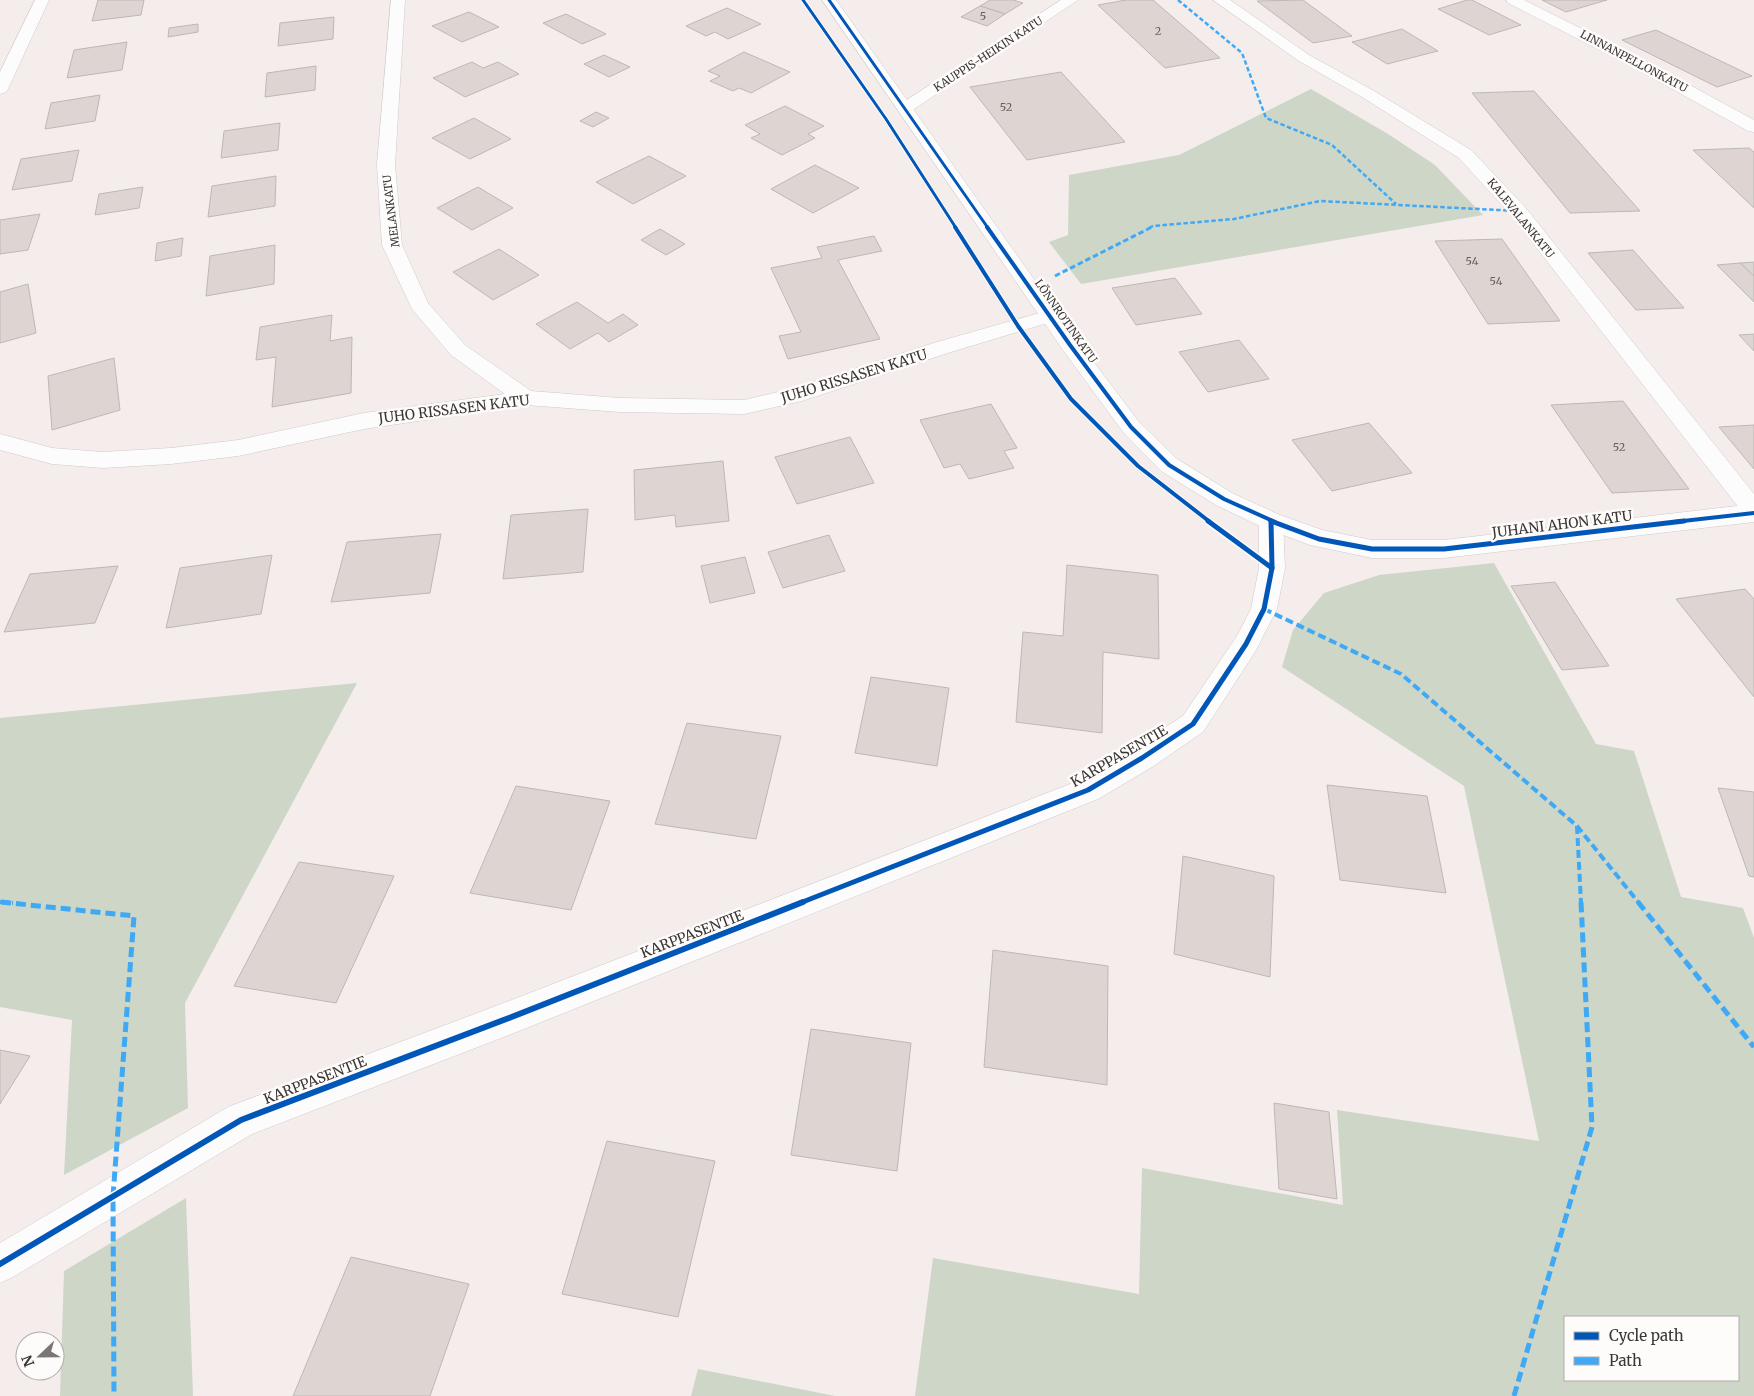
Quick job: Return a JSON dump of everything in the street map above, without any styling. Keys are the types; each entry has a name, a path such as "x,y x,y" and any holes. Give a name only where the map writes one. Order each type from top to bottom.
{"street":[{"path":"0,88 42,0"},
{"name":"MELANKATU","path":"398,0 386,165 392,245 419,305 452,344 526,398"},
{"name":"LÖNNROTINKATU","path":"828,0 1050,316 1131,427 1169,465 1224,499 1271,521 1319,539 1372,549"},
{"name":"KAUPPIS-HEIKIN KATU","path":"905,108 1071,0"},
{"name":"KALEVALANKATU","path":"1220,0 1304,58 1384,103 1465,154 1489,178 1518,212 1754,512"},
{"name":"LINNANPELLONKATU","path":"1513,0 1686,88 1754,127"},
{"name":"JUHO RISSASEN KATU","path":"0,442 52,456 103,460 171,456 238,448 364,421 526,398 620,405 744,406 794,396 944,347 1050,316"},
{"name":"JUHANI AHON KATU","path":"1372,549 1444,549 1754,512"},
{"name":"KARPPASENTIE","path":"0,1264 241,1120 508,1018 1088,790 1142,758 1193,724 1246,644 1264,609 1272,568 1271,521"}],"green space":[{"path":"1311,89 1388,134 1435,165 1483,215 1081,284 1049,242 1068,235 1069,175 1179,155"},
{"path":"1494,563 1596,744 1634,751 1681,897 1743,908 1754,938 1754,1396 915,1396 933,1258 1139,1294 1142,1168 1343,1205 1337,1110 1539,1141 1464,786 1282,667 1293,630 1324,593 1379,575"},
{"path":"357,683 185,1003 188,1108 64,1175 72,1020 0,1007 0,718"},
{"path":"186,1198 193,1396 60,1396 60,1381 65,1381 65,1331 62,1331 64,1271"},
{"path":"698,1369 835,1396 691,1396"}],"building":[{"path":"98,0 144,0 141,15 92,21"},
{"path":"990,0 1013,0 1023,3 1005,14 980,6"},
{"path":"1126,0 1153,0 1220,58 1165,68 1098,5"},
{"path":"1303,0 1352,36 1313,43 1257,1"},
{"path":"1472,0 1521,25 1489,35 1438,9"},
{"path":"1542,0 1607,0 1566,12"},
{"path":"980,6 1005,14 987,26 961,17"},
{"path":"727,8 761,24 728,39 715,32 706,36 686,26"},
{"path":"469,12 499,27 462,42 432,26"},
{"path":"566,14 606,34 582,44 543,23"},
{"path":"334,17 333,39 278,46 280,23"},
{"path":"198,24 198,32 168,37 169,28"},
{"path":"1402,29 1438,51 1387,64 1352,42"},
{"path":"1656,30 1752,76 1717,87 1622,40"},
{"path":"127,42 122,70 67,78 74,50"},
{"path":"744,52 790,72 751,93 739,88 733,91 710,81 720,76 708,71"},
{"path":"604,55 630,67 609,77 584,64"},
{"path":"472,62 483,68 498,62 519,74 465,97 433,78"},
{"path":"316,66 315,90 265,97 267,73"},
{"path":"1061,72 1125,142 1027,160 970,87"},
{"path":"1534,91 1640,211 1570,213 1472,93"},
{"path":"100,95 95,121 45,129 51,103"},
{"path":"785,106 824,126 808,134 815,138 782,155 751,138 760,134 745,125"},
{"path":"596,112 609,118 593,127 580,121"},
{"path":"474,118 511,139 470,159 432,138"},
{"path":"280,123 278,150 221,158 224,131"},
{"path":"1749,148 1754,152 1754,208 1693,150"},
{"path":"79,150 72,181 12,190 21,159"},
{"path":"649,156 686,176 633,204 596,182"},
{"path":"815,165 859,188 813,213 771,189"},
{"path":"276,176 275,206 208,217 212,186"},
{"path":"143,187 139,208 95,215 99,194"},
{"path":"478,187 513,208 472,230 437,208"},
{"path":"40,214 28,250 0,254 0,220"},
{"path":"660,229 685,244 666,255 641,240"},
{"path":"874,236 882,251 838,260 880,339 788,359 779,336 801,332 771,268 822,258 817,247"},
{"path":"183,238 181,256 155,261 157,243"},
{"path":"1502,239 1560,321 1488,324 1435,241"},
{"path":"275,245 274,284 206,296 210,256"},
{"path":"499,249 539,275 493,300 453,272"},
{"path":"1633,250 1684,308 1636,310 1588,253"},
{"path":"1754,262 1754,276 1740,263"},
{"path":"1740,263 1754,276 1754,302 1717,265"},
{"path":"1175,278 1202,314 1136,325 1112,288"},
{"path":"28,284 36,333 0,343 0,292"},
{"path":"577,302 608,323 623,314 638,325 609,342 598,333 570,349 536,324"},
{"path":"332,315 330,341 352,337 351,393 272,407 276,357 256,360 260,327"},
{"path":"1754,334 1754,351 1739,335"},
{"path":"1239,340 1269,379 1208,392 1179,352"},
{"path":"114,358 120,410 52,430 48,376"},
{"path":"1623,401 1689,489 1612,493 1551,405"},
{"path":"991,404 1017,448 1004,451 1014,468 969,479 960,464 944,468 920,420"},
{"path":"1369,423 1412,473 1332,491 1292,440"},
{"path":"1754,425 1754,469 1719,427"},
{"path":"850,437 874,483 797,504 775,457"},
{"path":"723,461 729,521 676,527 675,515 635,520 634,470"},
{"path":"588,509 583,572 503,579 511,515"},
{"path":"441,534 430,593 331,602 347,542"},
{"path":"829,535 845,571 783,588 768,552"},
{"path":"272,555 261,614 166,628 180,568"},
{"path":"745,557 755,593 710,603 701,566"},
{"path":"1067,565 1158,575 1159,659 1103,652 1102,733 1016,722 1023,632 1063,636"},
{"path":"118,566 95,623 4,632 30,574"},
{"path":"1555,582 1609,666 1562,670 1511,586"},
{"path":"1745,589 1754,599 1754,697 1676,599"},
{"path":"871,677 949,688 937,766 855,753"},
{"path":"687,723 781,736 756,839 655,824"},
{"path":"1327,785 1427,796 1446,893 1340,880"},
{"path":"516,786 610,801 571,910 470,893"},
{"path":"1718,788 1754,792 1754,877 1749,876"},
{"path":"1183,856 1274,876 1270,977 1174,954"},
{"path":"299,862 394,876 336,1003 234,986"},
{"path":"993,950 1108,966 1107,1085 984,1067"},
{"path":"811,1029 911,1043 897,1171 791,1155"},
{"path":"0,1050 30,1056 0,1104"},
{"path":"1274,1103 1329,1112 1337,1199 1279,1189"},
{"path":"607,1141 715,1161 678,1317 562,1294"},
{"path":"351,1257 469,1284 430,1396 293,1396"}],"marked path":[{"path":"1178,0 1242,53 1266,118 1332,145 1396,204"},
{"path":"1055,276 1153,226 1234,219 1320,201 1518,211"},
{"path":"1264,609 1401,674 1577,826 1754,1047"},
{"path":"1514,1396 1592,1127 1577,826"},
{"path":"0,902 134,916 113,1196 114,1396"}],"cycle path":[{"path":"803,0 886,119 1018,326 1071,399 1138,466 1205,519 1272,568"},
{"path":"829,0 1070,345 1131,427 1169,465 1224,499 1271,521 1319,539 1372,549 1444,549 1754,513"},
{"path":"0,1264 241,1120 509,1018 1088,790 1142,758 1193,724 1246,644 1264,609 1272,568 1271,521"}]}
